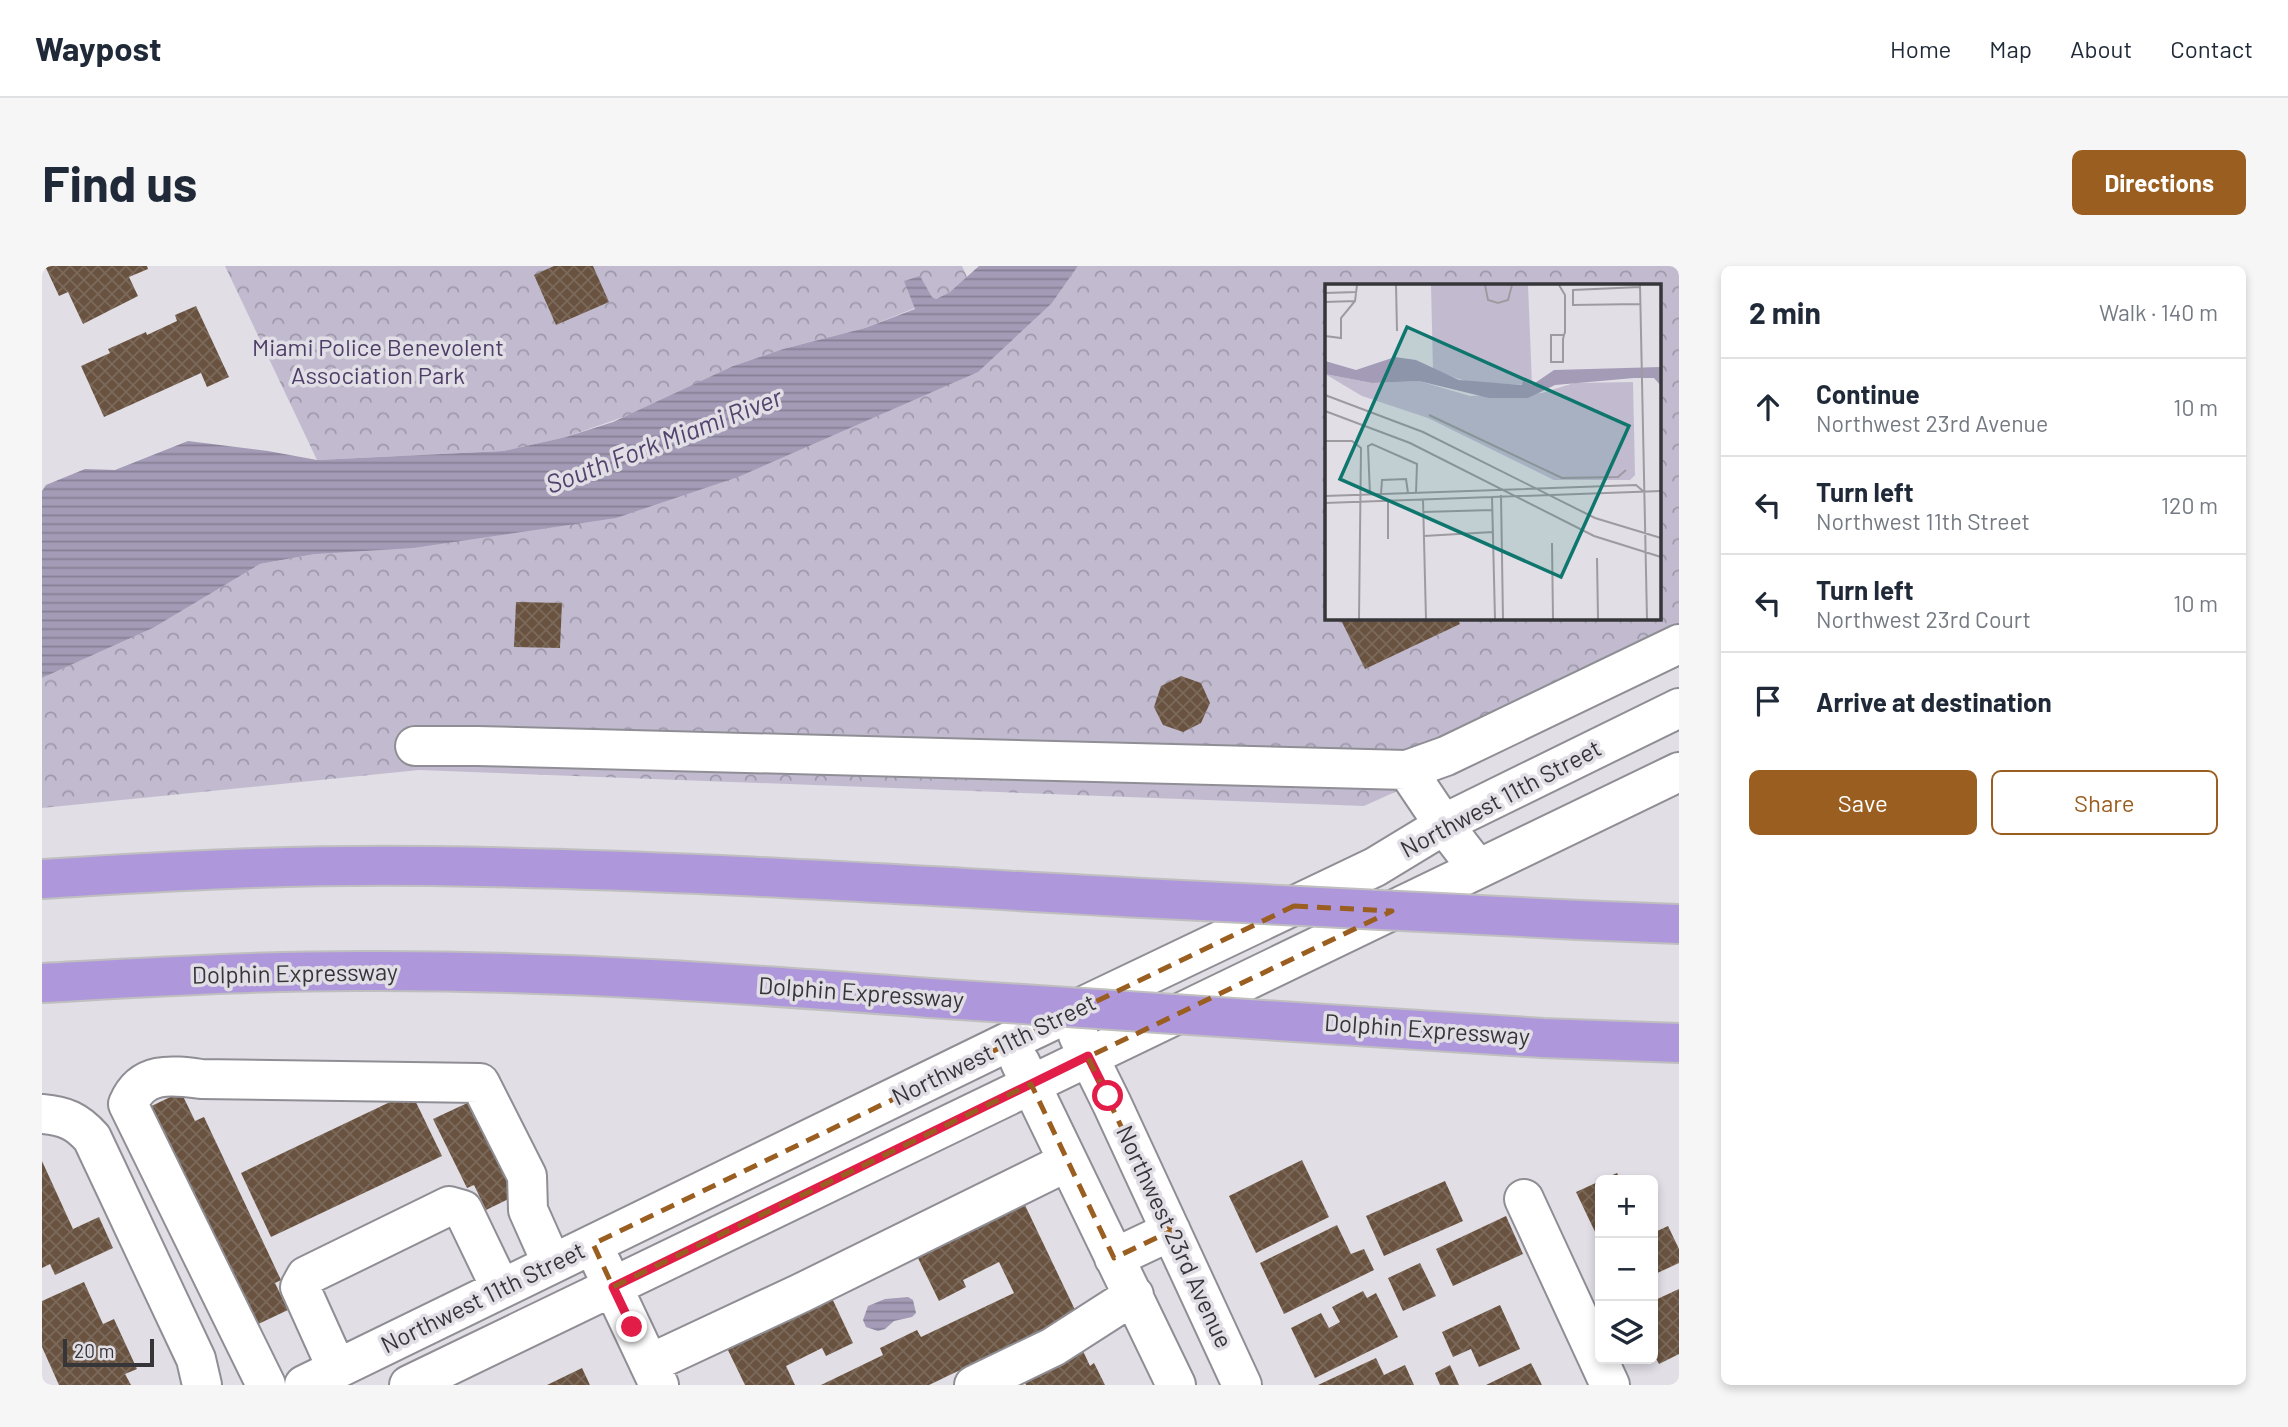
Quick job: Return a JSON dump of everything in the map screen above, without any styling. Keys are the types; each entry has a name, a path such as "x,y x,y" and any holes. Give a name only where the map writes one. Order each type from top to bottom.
{"highway":[{"path":"42,879 212,870 428,866 651,871 1679,924"},
{"name":"Dolphin Expressway","path":"42,983 380,971 695,981 1543,1038 1679,1043"}],"street":[{"path":"415,746 1407,770 1446,755 1679,644"},
{"name":"Northwest 11th Street","path":"321,1377 1010,1041 1375,867 1444,825 1511,789 1679,708"},
{"path":"1407,770 1444,825 1479,869"},
{"name":"Northwest 11th Street","path":"409,1385 1679,772"},
{"name":"Northwest 23rd Avenue","path":"1068,1014 1241,1385"},
{"path":"1010,1041 1176,1385"},
{"path":"267,1385 128,1104 133,1091 146,1081 170,1075 201,1079 480,1083 527,1176 528,1210 552,1264"},
{"path":"42,1114 62,1115 79,1124 92,1138 196,1359 202,1385"},
{"path":"593,1244 654,1375 801,1293 1068,1162"},
{"path":"1524,1199 1610,1385"},
{"path":"321,1377 300,1287 306,1276 449,1206 463,1210 501,1289"},
{"path":"1114,1258 1171,1231"},
{"path":"974,1385 1053,1347 1134,1295"}],"highlighted area":[{"path":"1294,906 1392,911 1088,1057 1171,1231 1114,1258 1031,1084 613,1287 593,1244"}],"green space":[{"name":"Miami Police Benevolent Association Park","path":"225,266 962,266 968,279 936,299 920,277 905,281 915,308 865,328 783,349 733,366 632,414 566,437 503,451 317,460"},
{"path":"1078,266 1679,266 1679,664 1364,806 419,770 42,808 42,678 153,628 260,564 315,554 1052,303"}],"water":[{"name":"South Fork Miami River","path":"979,266 1078,266 1052,303 978,372 738,477 616,518 413,548 315,554 260,564 153,628 42,678 42,491 46,485 85,469 115,470 188,441 317,460 503,451 566,437 613,422 733,366 783,349 865,328 915,309 904,281 920,276 932,297 936,299 950,292"},
{"path":"908,1297 913,1300 916,1313 912,1317 894,1321 878,1331 866,1327 863,1320 868,1306 885,1299"}],"building":[{"path":"45,266 147,266 148,269 129,277 138,296 83,324 68,292 59,296"},
{"path":"554,266 593,266 609,302 556,325 534,275"},
{"path":"196,306 229,377 207,387 201,373 104,417 81,366 110,353 108,349 177,321 175,315"},
{"path":"516,602 562,603 560,648 514,647"},
{"path":"1341,620 1458,620 1460,624 1365,669"},
{"path":"1181,676 1201,683 1210,703 1201,723 1183,732 1163,725 1154,707 1161,686"},
{"path":"181,1092 195,1121 204,1117 281,1280 275,1283 288,1310 250,1328 145,1109"},
{"path":"411,1092 442,1156 271,1237 241,1173"},
{"path":"478,1098 523,1192 486,1210 474,1185 467,1188 433,1119"},
{"path":"1302,1160 1329,1217 1256,1253 1229,1196"},
{"path":"42,1161 73,1229 99,1217 113,1248 55,1275 50,1264 42,1268"},
{"path":"1445,1181 1463,1221 1384,1256 1366,1216"},
{"path":"1595,1183 1595,1232 1576,1192"},
{"path":"1023,1201 1077,1314 929,1385 821,1385 883,1355 880,1348 917,1330 921,1337 1014,1293 999,1262 963,1280 966,1287 939,1301 915,1252"},
{"path":"1506,1216 1523,1254 1453,1286 1436,1249"},
{"path":"1337,1225 1351,1254 1364,1249 1374,1270 1284,1314 1260,1263"},
{"path":"1668,1226 1679,1249 1679,1263 1658,1273 1658,1238 1658,1231"},
{"path":"1420,1263 1436,1296 1403,1311 1388,1278"},
{"path":"84,1282 103,1324 114,1319 137,1369 125,1374 131,1385 59,1385 42,1347 42,1301"},
{"path":"1679,1289 1679,1354 1659,1364 1658,1362 1658,1299"},
{"path":"1363,1291 1367,1298 1376,1293 1398,1337 1315,1378 1291,1328 1321,1313 1329,1328 1340,1322 1332,1307"},
{"path":"830,1294 853,1343 826,1356 822,1348 786,1366 795,1385 745,1385 725,1344"},
{"path":"1500,1305 1520,1349 1479,1367 1471,1349 1453,1357 1442,1332"},
{"path":"1083,1351 1090,1366 1094,1363 1105,1385 1026,1385 1024,1380"},
{"path":"1376,1358 1384,1375 1405,1365 1414,1385 1318,1385"},
{"path":"1531,1363 1542,1385 1486,1385"},
{"path":"1450,1365 1459,1385 1440,1385 1435,1373"},
{"path":"582,1368 590,1385 547,1385"}],"route":[{"path":"632,1327 613,1287 1088,1056 1108,1096"}]}
